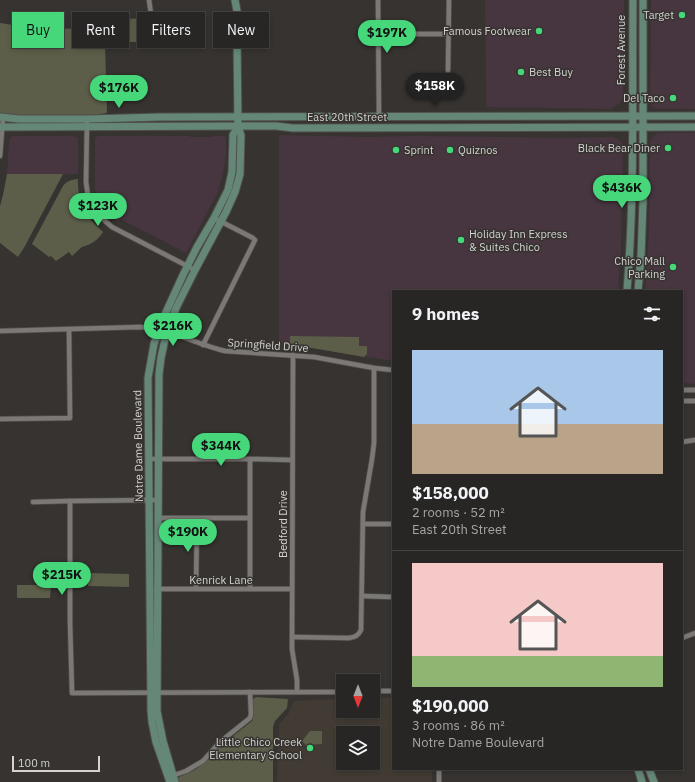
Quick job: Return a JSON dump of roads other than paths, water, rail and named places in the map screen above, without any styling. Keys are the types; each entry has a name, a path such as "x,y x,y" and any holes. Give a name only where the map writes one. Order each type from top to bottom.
{"street":[{"path":"149,0 150,12"},
{"name":"Notre Dame Boulevard","path":"172,779 159,724 154,693 154,589 150,500 148,378 154,344 162,321 187,266 217,220 226,212 235,192 240,174 242,135 238,126 238,36 235,0"},
{"path":"378,0 379,117"},
{"path":"448,70 449,0"},
{"name":"Forest Avenue","path":"628,290 632,212 633,0"},
{"name":"Forest Avenue","path":"638,290 643,214 643,0"},
{"path":"378,34 448,34"},
{"name":"East 20th Street","path":"2,118 695,116"},
{"path":"0,156 2,118"},
{"name":"East 20th Street","path":"87,124 110,122 116,118"},
{"path":"87,124 86,182 88,196 97,213 112,227 194,270"},
{"name":"East 20th Street","path":"1,127 87,124 276,126 293,128 695,127"},
{"path":"203,345 255,240 217,220"},
{"name":"Notre Dame Boulevard","path":"154,589 158,518 159,374 161,358 167,332 176,308 217,220"},
{"name":"Springfield Drive","path":"0,331 140,327 152,328 225,351 314,357 392,370"},
{"path":"0,419 70,418 69,329"},
{"name":"Bedford Drive","path":"293,355 292,649 297,680 297,692"},
{"path":"292,637 354,637 359,635 361,630 363,512 374,443 374,368"},
{"path":"683,390 695,390"},
{"path":"683,401 695,401"},
{"path":"683,442 695,440"},
{"path":"149,459 292,460"},
{"path":"250,459 250,589"},
{"path":"33,502 158,500"},
{"path":"70,501 70,620 72,693 336,692"},
{"path":"158,518 250,518"},
{"path":"196,518 196,589"},
{"path":"363,524 392,524"},
{"name":"Kenrick Lane","path":"154,589 292,589"},
{"path":"362,596 392,597"},
{"path":"683,638 695,633"},
{"path":"380,691 392,691"},
{"path":"172,779 203,761 220,742 250,718 250,692"},
{"path":"439,782 440,770"},
{"path":"638,770 642,782"},
{"path":"649,770 654,782"}],"place":[{"name":"Target","path":"682,15"},
{"name":"Famous Footwear","path":"539,31"},
{"name":"Best Buy","path":"521,72"},
{"name":"Del Taco","path":"673,98"},
{"name":"Black Bear Diner","path":"668,148"},
{"name":"Sprint","path":"396,150"},
{"name":"Quiznos","path":"450,150"},
{"name":"Holiday Inn Express & Suites Chico","path":"461,240"},
{"name":"Chico Mall Parking","path":"673,267"},
{"name":"Little Chico Creek Elementary School","path":"310,748"}]}
